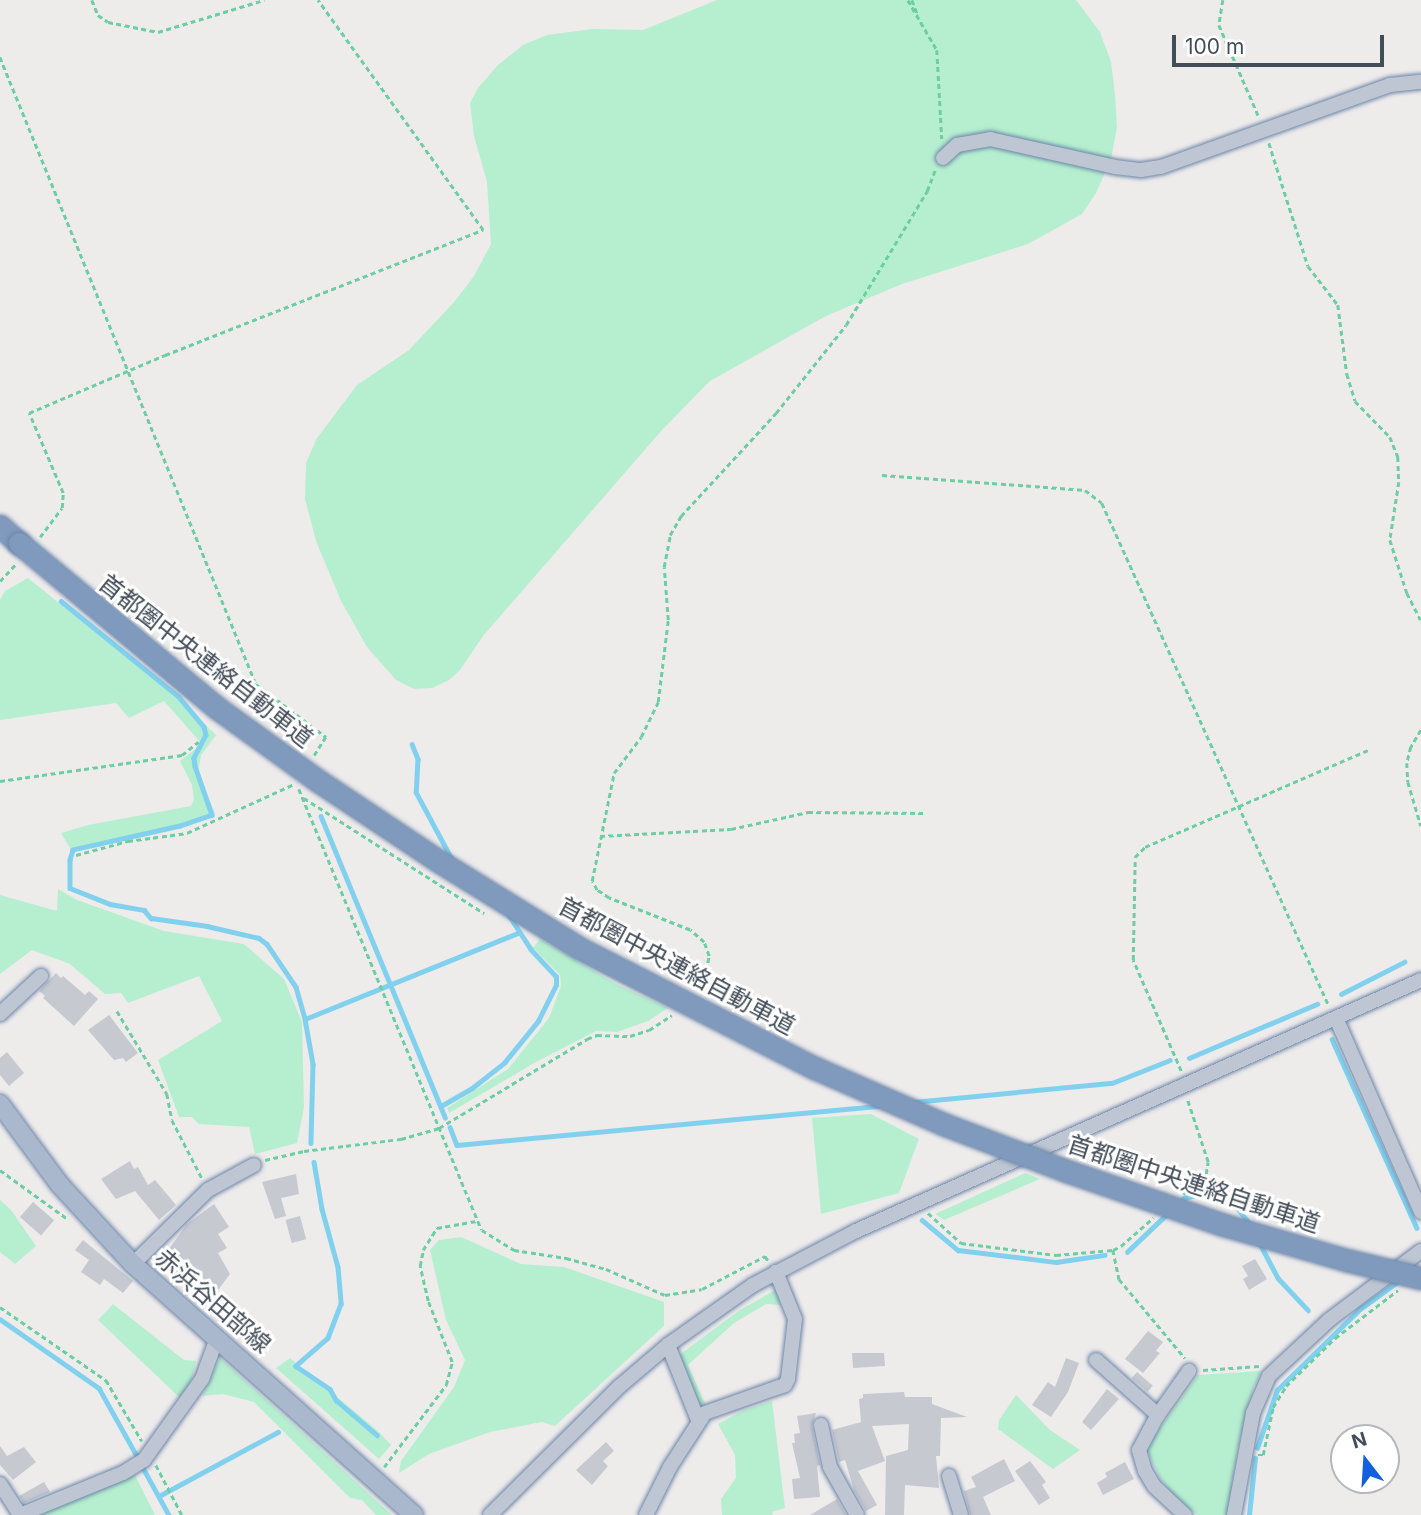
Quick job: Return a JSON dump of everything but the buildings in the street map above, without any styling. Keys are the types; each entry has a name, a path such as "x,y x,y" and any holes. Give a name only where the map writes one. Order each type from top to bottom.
{"highway":[{"name":"首都圏中央連絡自動車道","path":"0,526 217,708 317,780 437,860 592,954 815,1068 943,1124 1067,1171 1224,1225 1346,1261 1421,1278"}],"main road":[{"name":"赤浜谷田部線","path":"0,1104 37,1157 133,1264 414,1515"}],"street":[{"path":"943,158 957,145 990,139 1076,159 1141,170 1192,159 1265,129 1390,85 1421,82"},
{"path":"0,1014 41,976"},
{"path":"490,1515 620,1386 668,1345 722,1304 776,1272 856,1231 1421,980"},
{"path":"1336,1018 1421,1212"},
{"path":"133,1264 208,1190 254,1165"},
{"path":"1234,1515 1244,1454 1262,1387 1280,1364 1329,1320 1421,1251"},
{"path":"646,1515 698,1420 705,1413 785,1384 788,1379 794,1319 776,1272"},
{"path":"0,1483 20,1515 123,1473 149,1454 202,1379 217,1338"},
{"path":"668,1345 698,1420"},
{"path":"1096,1360 1158,1415"},
{"path":"1185,1515 1154,1486 1145,1471 1139,1450 1158,1415 1189,1371"},
{"path":"821,1425 830,1467 857,1515"},
{"path":"949,1476 961,1515"}],"path":[{"path":"92,0 98,15 108,22 158,32 264,0"},
{"path":"0,581 25,548 55,520 62,508 63,493 29,413 130,370 483,230 318,0"},
{"path":"690,992 706,971 709,956 704,942 690,930 597,890 593,874 600,836 614,773 641,737 657,702 667,630 664,567 670,535 681,516 776,413 846,325 911,218 943,158 937,50 910,0"},
{"path":"1223,0 1219,25 1265,129 1308,266 1338,305 1347,374 1355,401 1383,429 1394,445 1399,482 1390,540 1407,593 1421,620"},
{"path":"0,57 130,370"},
{"path":"882,475 1085,490 1102,503 1336,1018"},
{"path":"1421,730 1410,747 1407,763 1408,782 1421,826"},
{"path":"0,781 182,755 198,742"},
{"path":"1176,1199 1206,1174 1208,1162 1185,1085 1133,960 1135,857 1145,847 1368,750"},
{"path":"76,855 128,841 187,833 297,783"},
{"path":"302,797 484,913"},
{"path":"600,836 731,829 808,813 923,813"},
{"path":"117,1011 167,1094 172,1120 208,1190"},
{"path":"254,1165 304,1151 401,1139 439,1128 597,1035 630,1036 649,1030 674,1013"},
{"path":"439,1128 476,1221 489,1236 514,1250 566,1258 607,1269 665,1295 702,1289 765,1256 776,1272"},
{"path":"0,1170 53,1211 75,1223 92,1221"},
{"path":"918,1204 961,1243 1056,1255 1113,1250 1156,1216"},
{"path":"374,1477 446,1385 452,1362 428,1301 420,1266 422,1250 437,1228 476,1221"},
{"path":"1113,1250 1119,1279 1188,1363 1189,1371 1280,1364"},
{"path":"1244,1454 1263,1455 1273,1406 1286,1386 1353,1322 1401,1288"},
{"path":"0,1307 106,1380 182,1515"}],"green space":[{"path":"717,0 1076,0 1100,32 1111,62 1117,127 1111,159 1096,193 1082,214 1028,244 902,284 826,316 710,381 662,430 483,636 460,670 449,680 432,688 414,689 396,680 367,647 341,601 316,541 305,499 306,463 317,438 357,385 409,350 455,301 474,276 491,244 487,182 474,136 470,103 478,88 498,65 523,45 547,35 592,29 643,30"},
{"path":"28,578 174,696 216,735 201,755 198,773 215,813 189,826 117,839 72,851 61,833 88,825 191,806 194,799 192,785 180,761 202,744 164,701 129,718 116,703 0,720 0,600 5,591"},
{"path":"58,889 77,900 164,931 244,944 284,979 302,1022 304,1107 297,1143 255,1154 249,1127 199,1124 192,1117 179,1117 158,1060 222,1021 199,976 128,1003 121,993 105,994 70,964 32,950 0,974 0,895 57,911"},
{"path":"540,939 616,984 668,1008 648,1021 617,1032 596,1031 536,1062 449,1113 447,1108 508,1069 549,1018 561,986 560,975 533,948"},
{"path":"871,1114 919,1139 899,1193 821,1214 812,1118"},
{"path":"1025,1173 1040,1179 944,1220 935,1214"},
{"path":"0,1200 11,1210 36,1246 15,1264 0,1252"},
{"path":"461,1237 521,1264 564,1267 664,1302 664,1326 555,1426 542,1422 490,1432 429,1454 399,1473 401,1461 454,1387 465,1360 446,1320 430,1250 439,1240"},
{"path":"777,1289 781,1305 766,1304 734,1323 688,1365 705,1403 704,1408 696,1407 679,1355 740,1310"},
{"path":"113,1304 184,1360 196,1361 191,1384 181,1399 98,1320"},
{"path":"220,1358 392,1515 376,1515 362,1500 350,1498 254,1402 223,1394 202,1396"},
{"path":"290,1358 377,1430 391,1445 379,1459 276,1368"},
{"path":"1262,1371 1254,1386 1238,1447 1228,1515 1197,1515 1173,1496 1160,1478 1146,1448 1198,1375"},
{"path":"1016,1395 1050,1430 1080,1450 1053,1469 998,1429 999,1420"},
{"path":"772,1401 785,1508 772,1512 773,1515 722,1515 721,1499 736,1478 735,1455 718,1424 744,1410"},
{"path":"135,1475 155,1515 36,1515"}],"waterway":[{"path":"61,601 179,697 204,727 206,735 194,758 212,815 180,826 73,850 70,860 70,888 110,904 144,910 151,918 207,926 259,938 267,944 296,987 305,1019 313,1064 311,1143"},
{"path":"412,744 418,759 416,792 452,859"},
{"path":"321,816 445,1117"},
{"path":"441,1106 472,1088 504,1063 538,1021 556,985 556,977 531,950 507,913"},
{"path":"305,1019 518,933"},
{"path":"1341,994 1404,962"},
{"path":"1189,1058 1317,1004"},
{"path":"1332,1039 1417,1228"},
{"path":"913,1102 1112,1083 1170,1060"},
{"path":"450,1127 457,1145 880,1106"},
{"path":"314,1162 322,1209 338,1267 341,1304 328,1338 296,1366 330,1389 336,1400 377,1435"},
{"path":"1178,1203 1184,1198 1213,1190 1230,1199 1250,1224"},
{"path":"1127,1252 1169,1212"},
{"path":"922,1220 958,1250 1056,1262 1104,1255"},
{"path":"1260,1244 1278,1278 1308,1310"},
{"path":"1257,1448 1277,1390 1360,1309 1400,1280"},
{"path":"0,1319 99,1388 137,1456"},
{"path":"159,1496 278,1432"},
{"path":"1249,1515 1255,1458"},
{"path":"142,1466 169,1515"}]}
